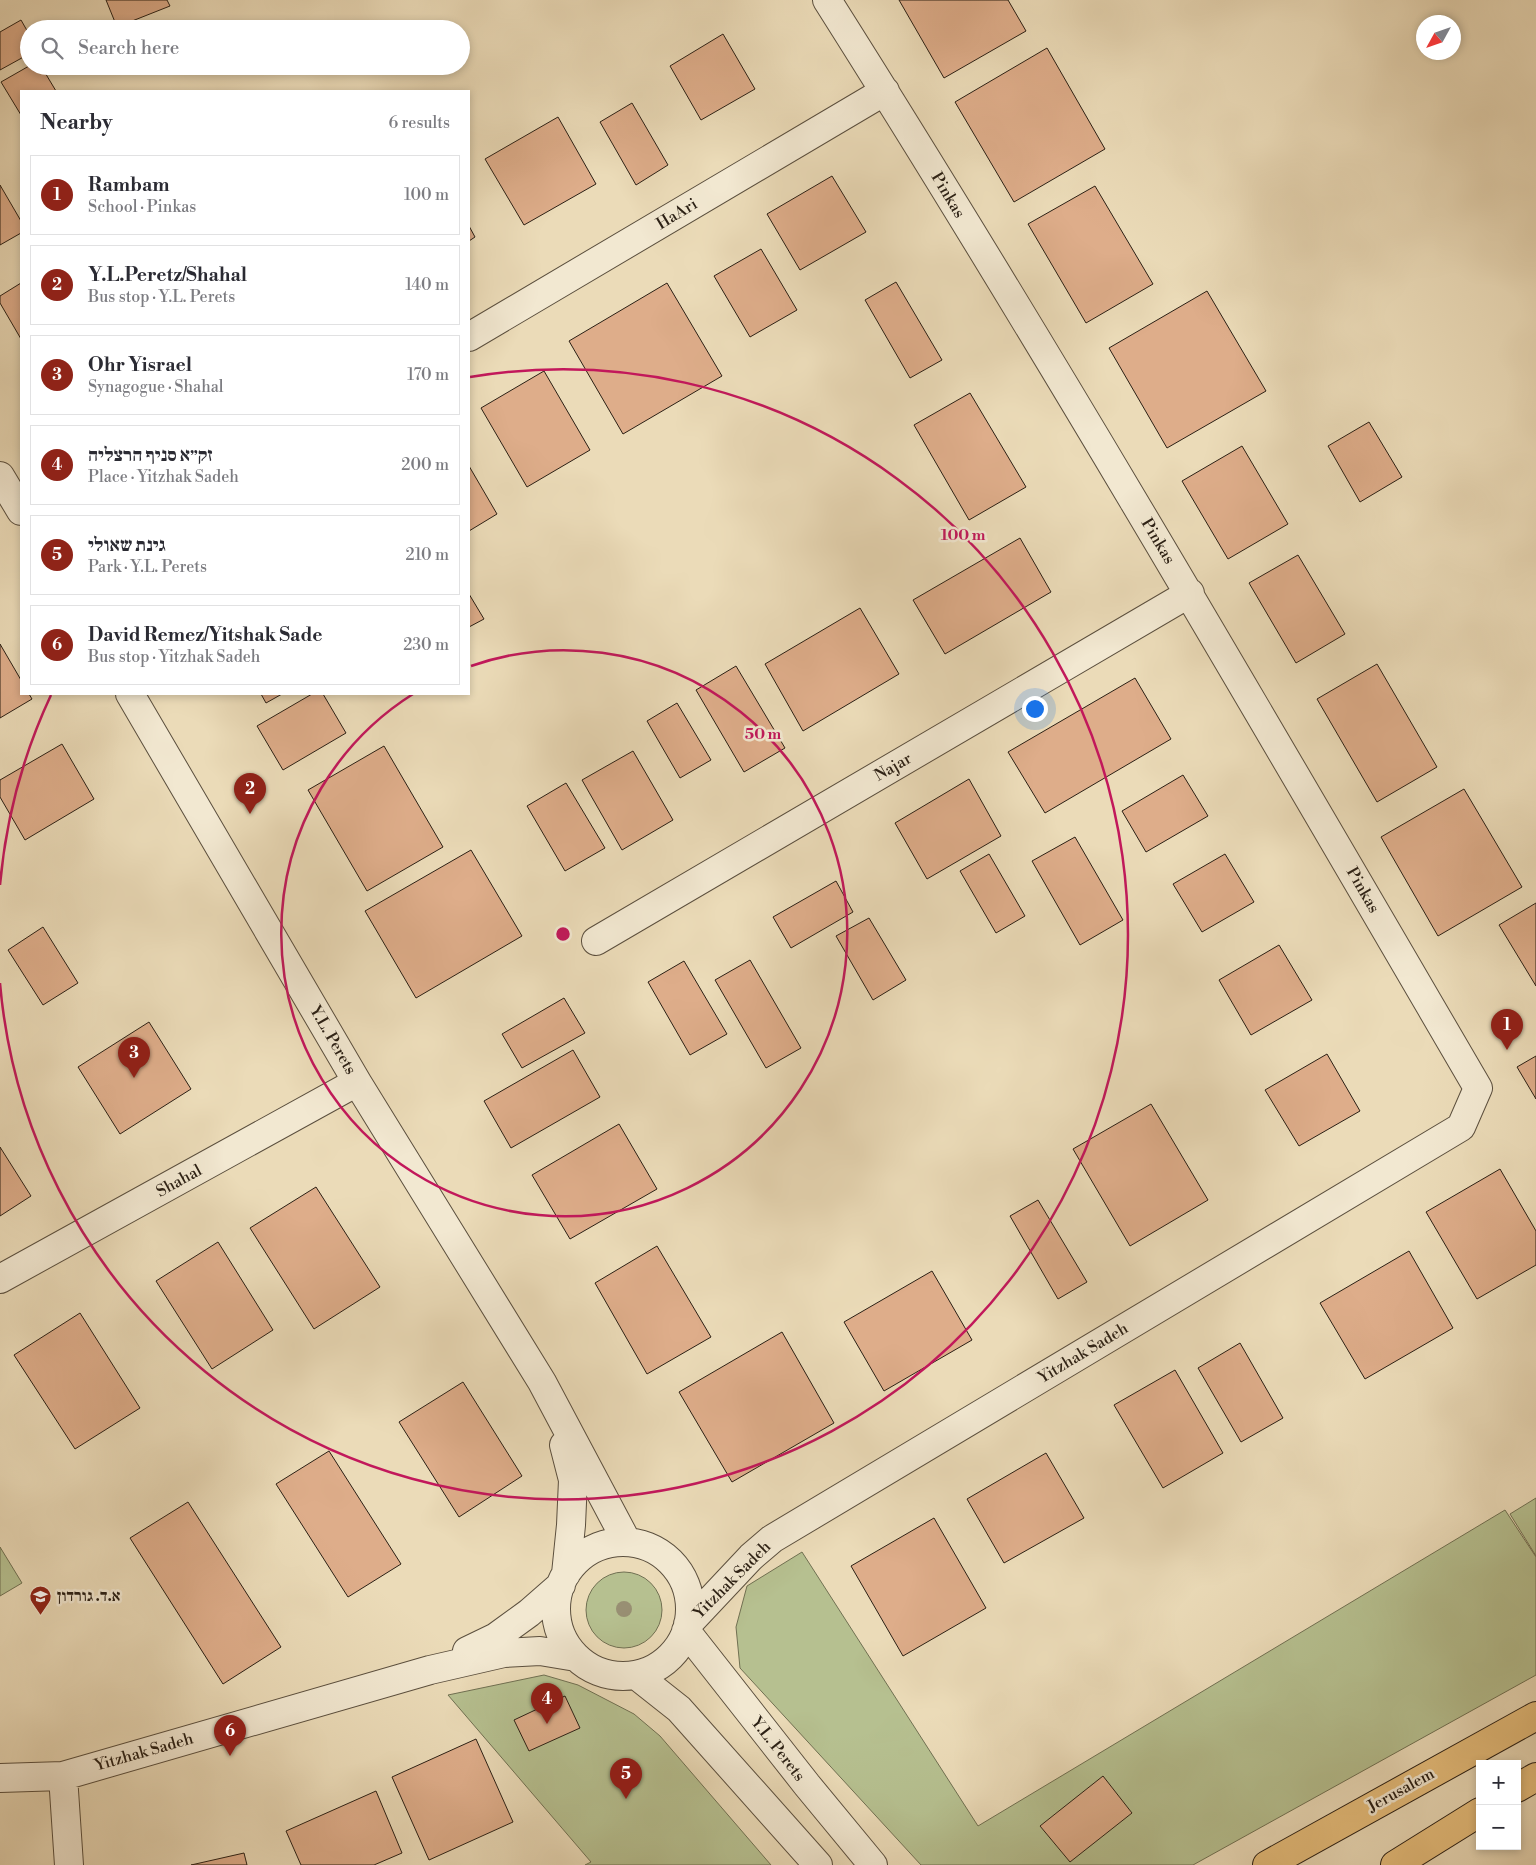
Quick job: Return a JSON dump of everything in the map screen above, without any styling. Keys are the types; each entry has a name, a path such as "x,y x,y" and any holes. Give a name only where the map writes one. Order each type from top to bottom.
{"main road":[{"name":"Jerusalem","path":"1267,1865 1536,1716"},
{"path":"1521,1786 1536,1777"},
{"path":"1395,1865 1476,1814"}],"street":[{"name":"Pinkas","path":"827,0 885,91 1190,593 1478,1088"},
{"name":"HaAri","path":"470,336 885,91"},
{"path":"0,476 20,509"},
{"name":"Najar","path":"596,941 1190,593"},
{"name":"Y.L. Perets","path":"131,695 357,1082 542,1382 627,1542"},
{"name":"Shahal","path":"0,1280 357,1082"},
{"name":"Yitzhak Sadeh","path":"687,1628 744,1563 772,1539 1461,1127 1478,1088"},
{"name":"Y.L. Perets","path":"542,1382 568,1456 573,1480 571,1525 563,1579"},
{"path":"627,1542 645,1545 660,1553 674,1565 683,1579 689,1596 690,1614 687,1628 678,1647 667,1660 652,1669 636,1675 623,1676 604,1672 586,1665 576,1657 565,1641 558,1623 556,1604 563,1579 577,1560 592,1550 609,1544 627,1542"},
{"name":"Yitzhak Sadeh","path":"430,1670 496,1637 529,1612 563,1579"},
{"name":"Y.L. Perets","path":"687,1628 806,1785 873,1865"},
{"name":"Yitzhak Sadeh","path":"0,1778 63,1776 430,1670 504,1653 540,1651 576,1657"},
{"path":"636,1675 678,1709 818,1865"},
{"path":"63,1776 69,1865"}],"green space":[{"path":"1536,1498 1536,1556 1510,1514"},
{"path":"1505,1510 1536,1557 1536,1675 1193,1865 921,1865 740,1668 736,1627 747,1586 802,1552 978,1826"},
{"path":"0,1547 22,1583 0,1596"},
{"path":"624,1572 639,1575 651,1583 659,1595 662,1610 659,1625 651,1637 639,1645 624,1648 609,1645 597,1637 589,1625 586,1610 589,1595 597,1583 609,1575"},
{"path":"544,1675 578,1685 634,1714 660,1736 771,1865 585,1865 591,1862 448,1695"}],"building":[{"path":"106,0 167,0 170,6 135,20 114,20"},
{"path":"899,0 1008,0 1026,31 944,78"},
{"path":"20,21 20,59 0,70 0,32"},
{"path":"723,34 755,89 701,120 670,66"},
{"path":"1047,48 1105,149 1014,202 955,102"},
{"path":"20,71 20,75 46,75 55,90 20,90 20,113 1,82"},
{"path":"632,103 668,165 636,185 600,122"},
{"path":"558,117 596,184 524,225 485,159"},
{"path":"832,176 866,232 800,270 767,214"},
{"path":"0,185 20,219 20,234 0,245"},
{"path":"1095,186 1153,284 1086,323 1028,224"},
{"path":"470,228 475,237 470,240"},
{"path":"761,249 797,310 750,337 714,276"},
{"path":"896,282 942,360 910,378 865,300"},
{"path":"667,283 722,376 623,434 569,341"},
{"path":"20,284 20,337 0,303 0,296"},
{"path":"1207,291 1266,391 1167,448 1109,348"},
{"path":"544,371 590,450 527,487 481,408"},
{"path":"970,393 1026,487 969,520 914,425"},
{"path":"1369,422 1402,477 1360,502 1328,446"},
{"path":"1242,446 1288,524 1228,559 1182,481"},
{"path":"470,468 497,514 470,530"},
{"path":"1020,538 1051,592 945,654 913,600"},
{"path":"1298,555 1345,634 1296,663 1249,583"},
{"path":"470,596 484,619 470,626"},
{"path":"860,608 899,674 803,731 765,664"},
{"path":"0,644 20,678 20,695 30,695 32,699 0,718"},
{"path":"1377,664 1437,767 1377,802 1317,699"},
{"path":"736,666 785,748 744,772 696,690"},
{"path":"1135,678 1171,739 1045,813 1008,752"},
{"path":"262,695 280,695 266,703"},
{"path":"310,695 324,695 346,733 283,770 257,726"},
{"path":"677,703 711,760 680,778 647,721"},
{"path":"62,744 94,799 25,840 0,797 0,780"},
{"path":"384,746 443,847 367,891 308,790"},
{"path":"633,751 673,820 622,850 582,780"},
{"path":"1183,775 1208,816 1146,852 1122,811"},
{"path":"969,779 1001,836 927,879 895,823"},
{"path":"566,783 605,848 565,871 527,806"},
{"path":"1464,789 1522,887 1438,936 1381,837"},
{"path":"1075,837 1123,920 1080,945 1032,861"},
{"path":"471,850 522,936 416,998 365,911"},
{"path":"989,854 1025,916 996,933 960,871"},
{"path":"1225,854 1254,902 1202,932 1173,884"},
{"path":"836,881 853,912 791,948 773,917"},
{"path":"1536,903 1536,986 1499,925"},
{"path":"869,918 906,980 873,1000 836,936"},
{"path":"43,927 78,983 43,1005 8,950"},
{"path":"1279,945 1312,1000 1251,1035 1219,980"},
{"path":"750,960 801,1048 766,1068 715,980"},
{"path":"684,961 727,1034 690,1055 648,982"},
{"path":"564,998 585,1033 522,1068 502,1034"},
{"path":"149,1022 191,1089 120,1134 78,1067"},
{"path":"573,1050 600,1097 511,1148 484,1101"},
{"path":"1327,1054 1360,1111 1299,1146 1265,1090"},
{"path":"1536,1056 1536,1099 1517,1067"},
{"path":"1151,1104 1208,1200 1130,1246 1073,1149"},
{"path":"619,1124 657,1189 570,1239 532,1175"},
{"path":"0,1147 31,1196 0,1216"},
{"path":"1500,1169 1536,1231 1536,1265 1477,1299 1426,1212"},
{"path":"316,1187 380,1287 314,1329 250,1228"},
{"path":"1038,1200 1087,1282 1058,1299 1010,1216"},
{"path":"218,1242 273,1330 212,1369 156,1281"},
{"path":"657,1246 711,1337 647,1374 595,1283"},
{"path":"1409,1251 1453,1328 1365,1379 1320,1303"},
{"path":"932,1271 972,1340 884,1391 844,1322"},
{"path":"80,1313 140,1408 75,1449 14,1355"},
{"path":"782,1332 834,1423 732,1482 679,1392"},
{"path":"1240,1343 1283,1418 1241,1442 1198,1368"},
{"path":"1175,1370 1223,1453 1163,1488 1114,1405"},
{"path":"463,1382 522,1476 459,1517 399,1422"},
{"path":"329,1451 401,1564 348,1597 276,1484"},
{"path":"1046,1453 1084,1518 1004,1563 967,1499"},
{"path":"188,1502 281,1647 223,1684 130,1538"},
{"path":"934,1518 986,1608 903,1656 851,1566"},
{"path":"565,1696 580,1728 529,1751 514,1720"},
{"path":"476,1739 513,1822 429,1860 392,1777"},
{"path":"1103,1776 1132,1813 1070,1862 1040,1826"},
{"path":"376,1791 402,1853 374,1865 301,1865 286,1831"},
{"path":"244,1853 247,1865 191,1865"}],"place":[{"name":"Y.L.Peretz/Shahal","path":"250,814"},
{"name":"Rambam","path":"1507,1050"},
{"name":"Ohr Yisrael","path":"134,1078"},
{"name":"א.ד. גורדון","path":"41,1615"},
{"name":"זק״א סניף הרצליה","path":"547,1724"},
{"name":"David Remez/Yitshak Sade","path":"230,1756"},
{"name":"גינת שאולי","path":"626,1799"}]}
